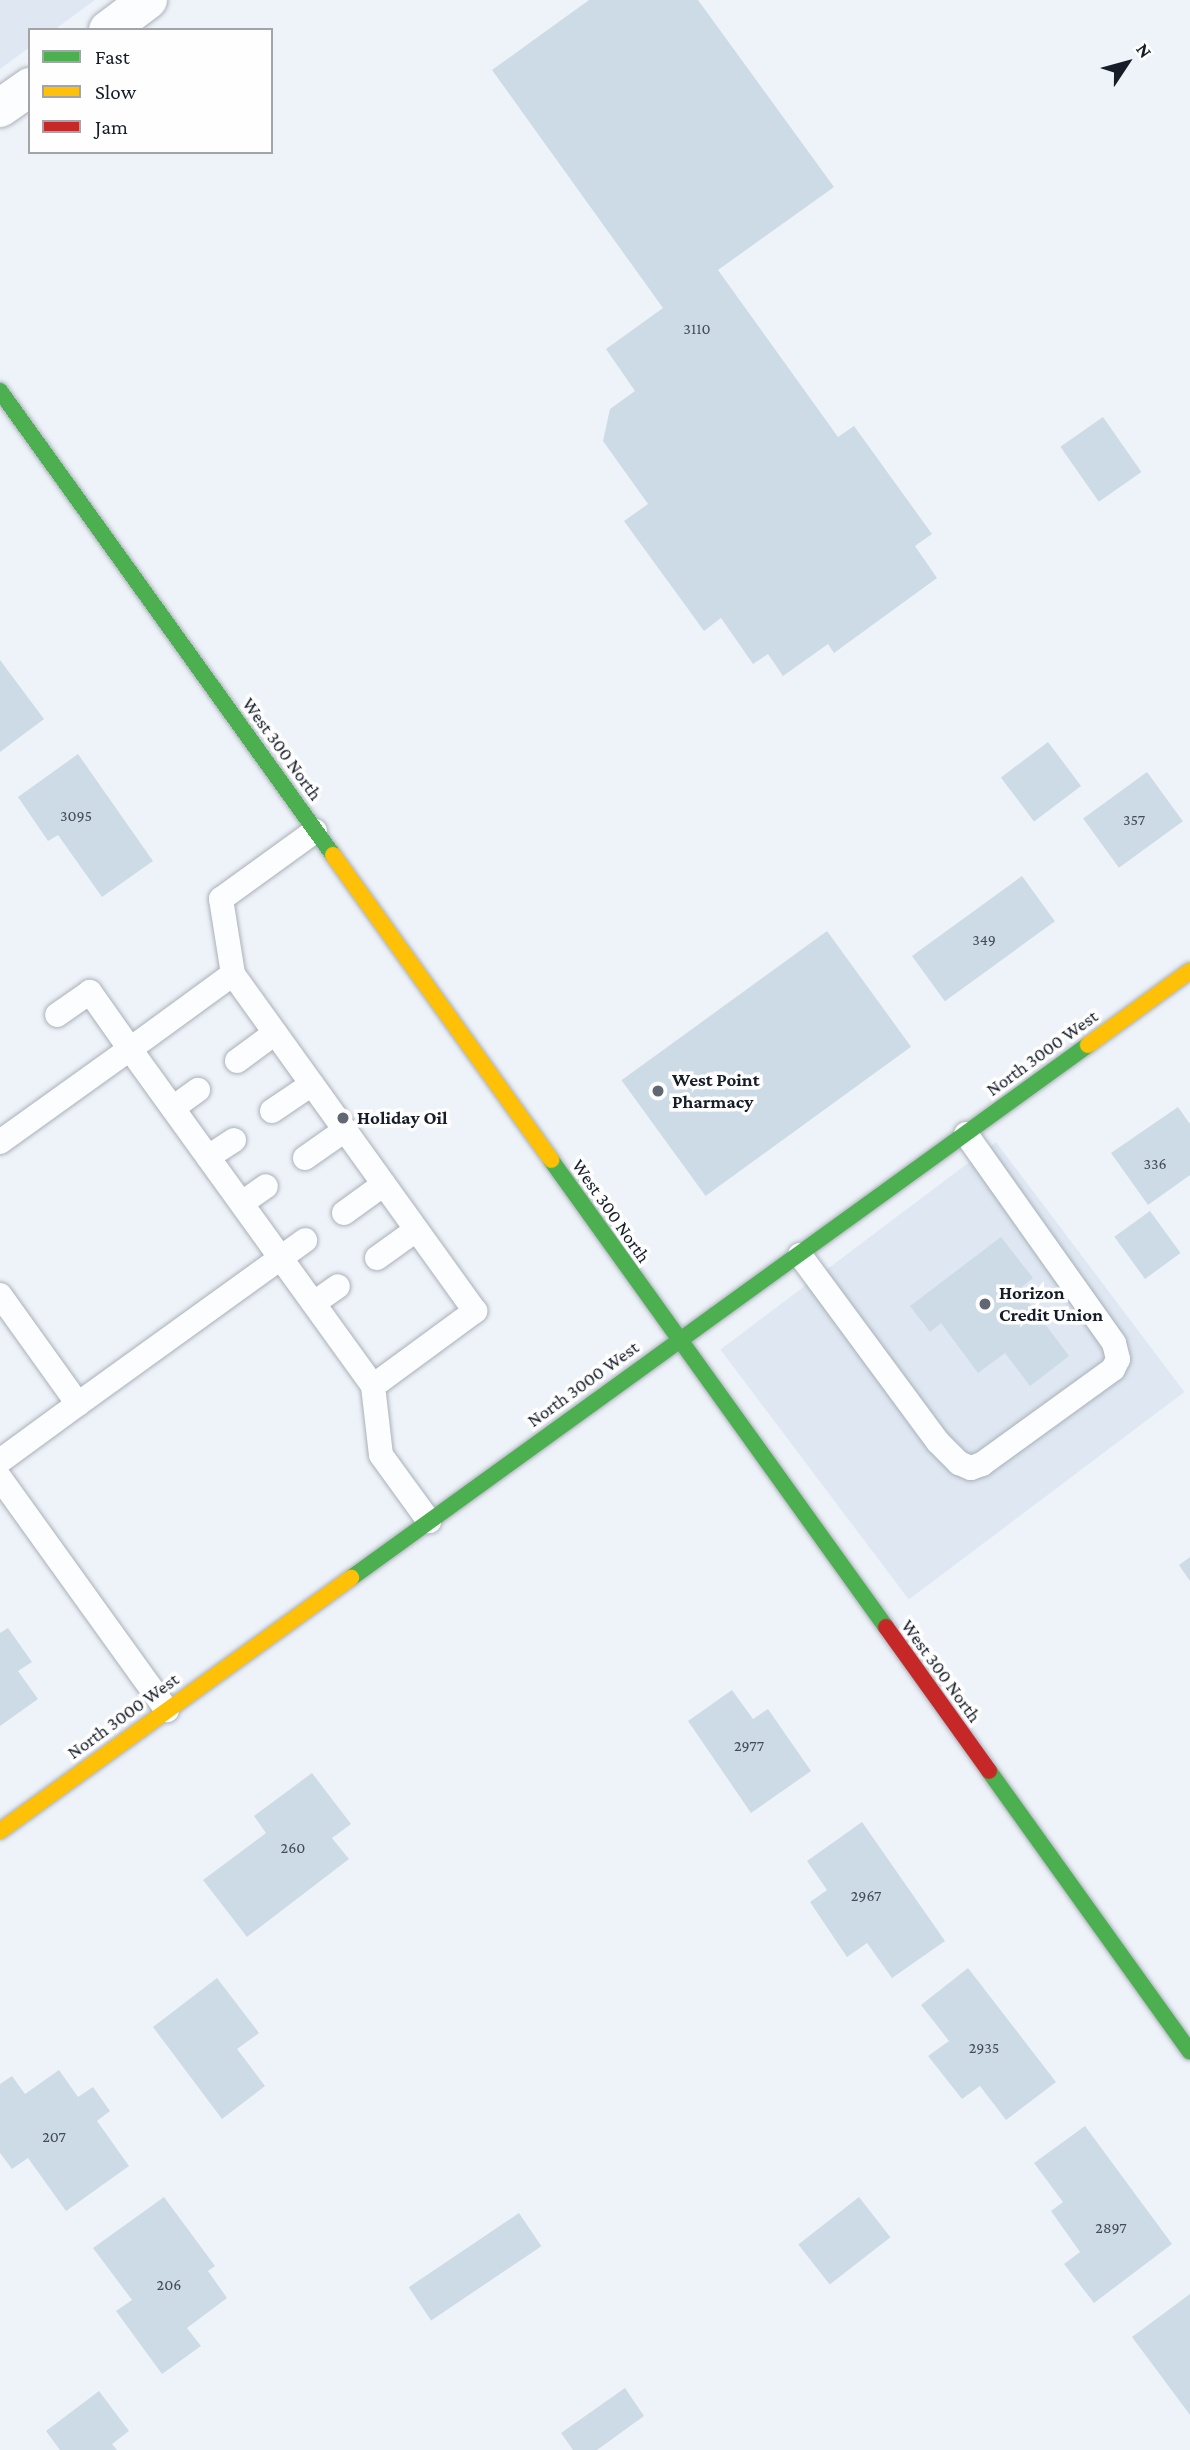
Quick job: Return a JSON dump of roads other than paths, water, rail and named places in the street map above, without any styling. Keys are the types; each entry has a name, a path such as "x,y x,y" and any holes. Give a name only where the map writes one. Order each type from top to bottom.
{"main road":[{"name":"West 300 North","path":"0,391 678,1341 1190,2052"},
{"name":"North 3000 West","path":"0,1831 1190,971"}],"street":[{"path":"111,28 148,0"},
{"path":"0,108 28,88"}],"lane":[{"path":"315,831 221,899 233,974 475,1311 373,1386"},
{"path":"0,1142 233,974"},
{"path":"57,1015 90,992 373,1386 381,1455 429,1521"},
{"path":"237,1061 275,1034"},
{"path":"272,1111 312,1084"},
{"path":"173,1108 198,1090"},
{"path":"305,1158 345,1130"},
{"path":"800,1255 938,1442 959,1463 971,1468 982,1464 1091,1385 1118,1359 1114,1343 966,1135"},
{"path":"208,1157 234,1140"},
{"path":"344,1213 384,1184"},
{"path":"242,1203 267,1186"},
{"path":"377,1258 416,1230"},
{"path":"0,1461 305,1240"},
{"path":"314,1303 338,1286"},
{"path":"0,1295 78,1404"},
{"path":"0,1478 167,1710"}],"place":[{"name":"West Point Pharmacy","path":"658,1091"},
{"name":"Holiday Oil","path":"343,1118"},
{"name":"Horizon Credit Union","path":"985,1304"}]}
